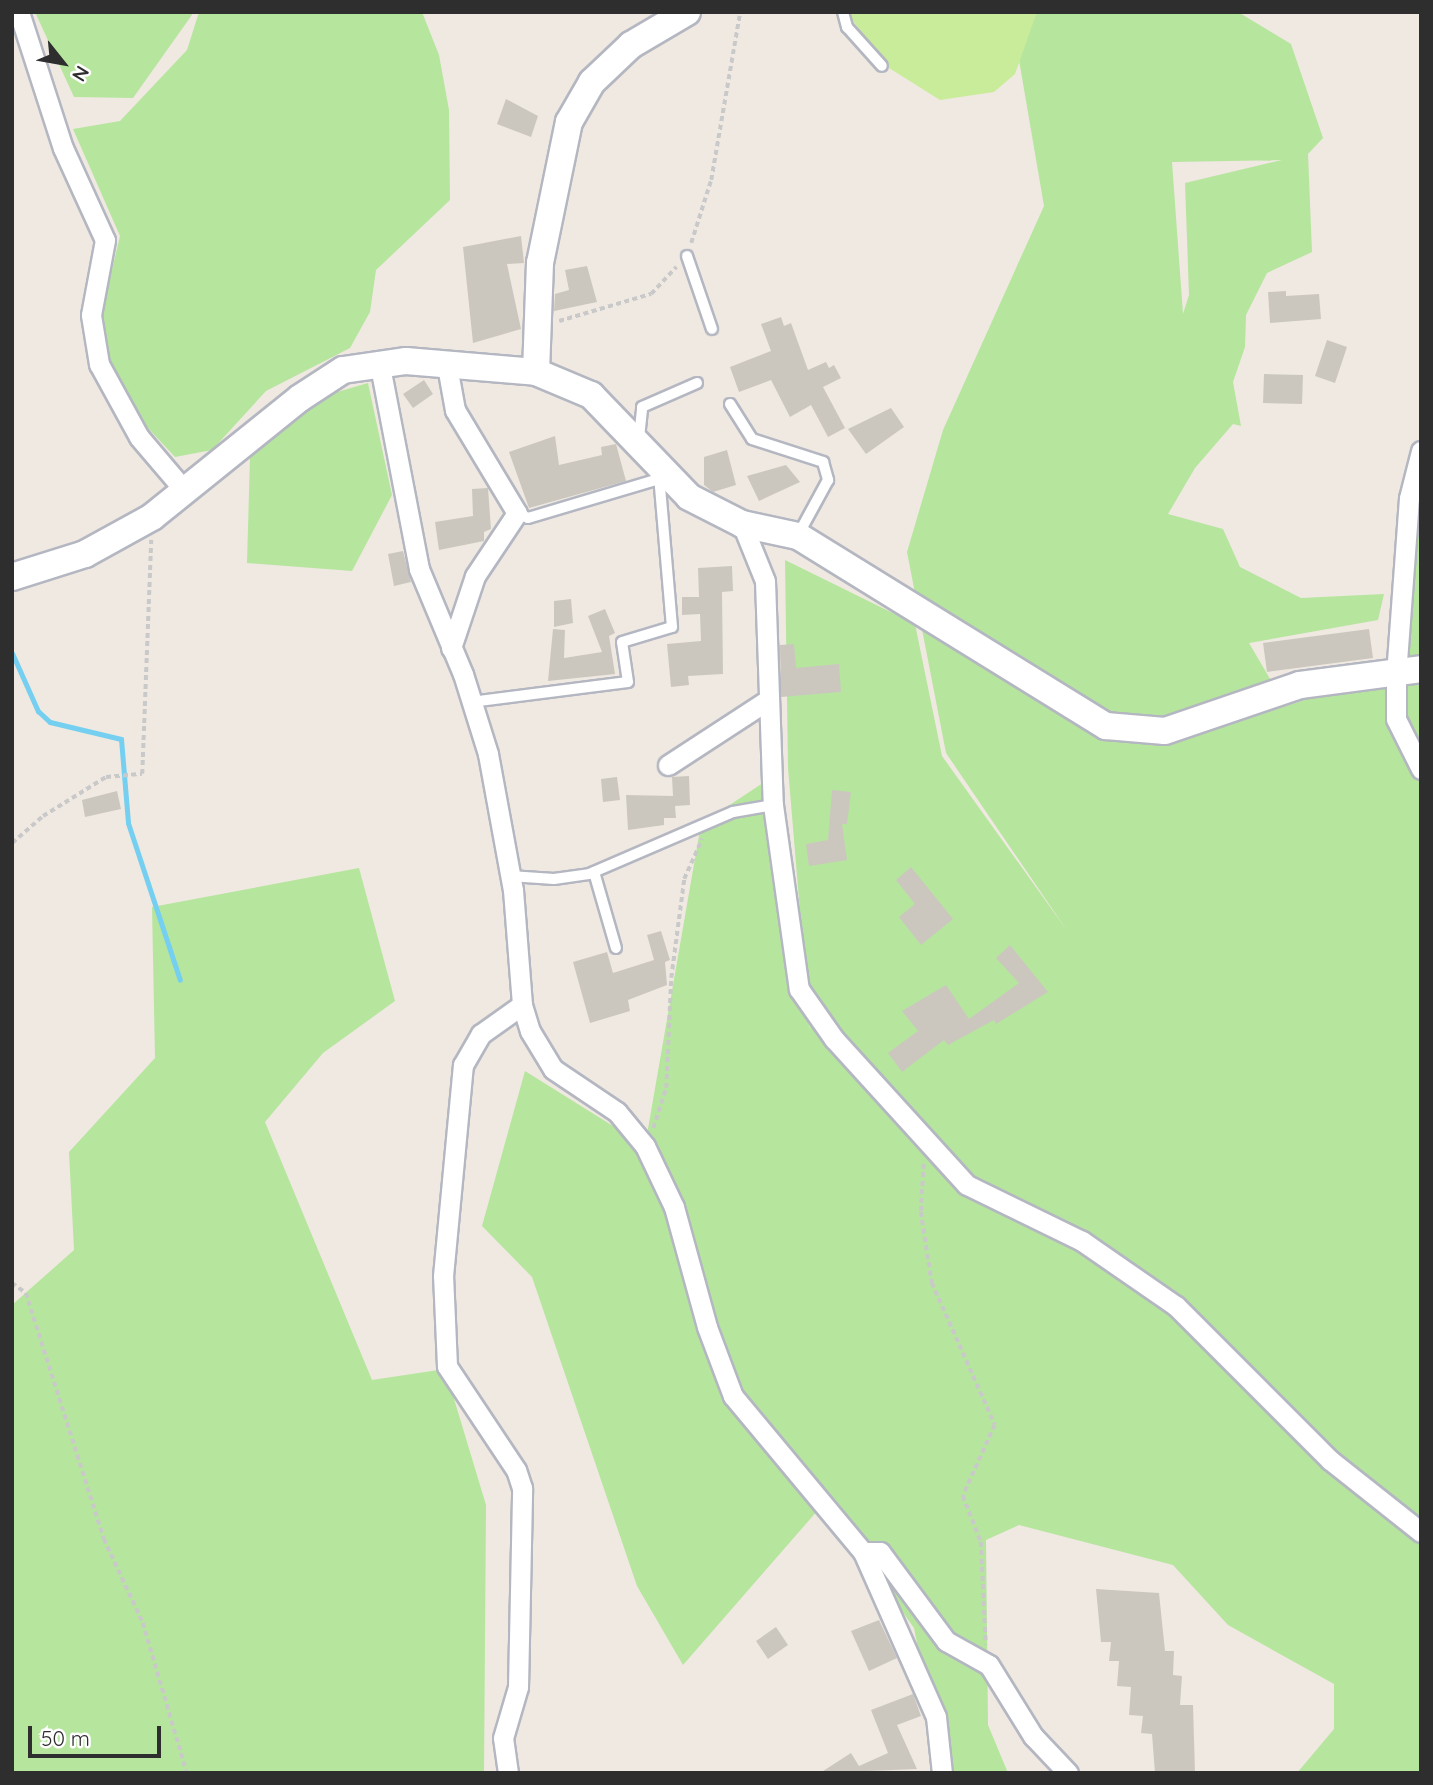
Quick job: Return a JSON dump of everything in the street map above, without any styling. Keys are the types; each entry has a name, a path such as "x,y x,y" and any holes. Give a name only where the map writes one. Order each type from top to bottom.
{"street":[{"path":"19,12 63,148 105,240 91,315 99,364 139,437 185,491"},
{"path":"536,372 534,329 540,263 569,122 592,82 612,63 687,12"},
{"path":"379,361 419,569 452,648 488,754 510,876 522,1005 553,1069 617,1112 645,1146 674,1207 707,1327 733,1396 863,1552 936,1717 942,1773"},
{"path":"12,577 85,554 152,517 324,381 379,361 536,372 590,395 639,442 659,470 689,497 742,524 798,536 1106,726 1165,731 1300,685 1408,672"},
{"path":"447,366 455,410 516,513 475,576 452,648"},
{"path":"1421,452 1409,498 1408,672 1396,719 1421,769"},
{"path":"742,524 765,581 766,701 773,805 799,989 834,1039 928,1136 967,1185 1082,1241 1176,1306 1211,1347 1330,1460 1421,1532"},
{"path":"668,765 766,701"},
{"path":"509,1773 503,1738 518,1687 522,1488 516,1470 446,1366 443,1276 463,1065 481,1034 522,1005"},
{"path":"863,1552 880,1552 946,1641 1002,1681 1033,1736 1068,1773"}],"lane":[{"path":"843,12 847,27 882,66"},
{"path":"687,256 712,330"},
{"path":"639,442 642,407 696,383"},
{"path":"730,404 752,439 823,462 828,480 798,536"},
{"path":"471,702 628,682 622,642 672,627 659,470 528,518 516,513"},
{"path":"510,876 554,879 594,872 707,827 733,812 773,805"},
{"path":"594,872 616,947"}],"path":[{"path":"534,329 651,294 687,256 711,180 740,12"},
{"path":"12,843 43,816 106,777 142,774 152,517"},
{"path":"645,1146 666,1088 671,978 684,879 707,827"},
{"path":"928,1136 921,1185 925,1257 944,1317 995,1425 963,1496 981,1542 987,1668"},
{"path":"12,1283 26,1293 104,1539 143,1623 187,1773"}],"green space":[{"path":"35,12 194,12 133,98 74,97"},
{"path":"199,12 422,12 439,55 449,110 450,200 376,270 370,312 350,348 266,391 212,450 175,457 146,426 105,360 99,323 120,236 73,129 120,121 187,50"},
{"path":"846,12 1037,12 1015,74 994,92 940,100 889,68"},
{"path":"1036,12 1238,12 1291,44 1323,138 1308,154 1312,252 1267,273 1246,315 1245,347 1233,382 1241,426 1233,424 1195,468 1168,514 1223,529 1240,567 1301,598 1384,594 1378,620 1249,643 1286,706 1400,668 1421,517 1421,1773 1297,1773 1334,1729 1334,1684 1228,1625 1173,1565 1019,1525 986,1540 988,1725 1008,1773 943,1773 914,1628 825,1502 683,1665 637,1586 532,1277 482,1226 525,1071 645,1146 701,824 769,779 810,1031 788,768 785,560 915,624 942,756 1068,932 946,753 907,552 943,430 1044,206 1019,60","holes":["1282,160 1185,183 1189,295 1183,314 1172,162"]},
{"path":"368,383 392,495 352,571 247,563 250,458 327,395"},
{"path":"359,868 395,1001 323,1053 265,1122 372,1380 445,1369 486,1505 484,1773 12,1773 12,1305 74,1250 69,1152 155,1058 152,907"}],"building":[{"path":"506,99 538,116 531,137 497,124"},
{"path":"521,236 524,263 507,264 521,329 473,343 463,247"},
{"path":"587,266 597,302 554,311 555,294 569,290 565,270"},
{"path":"1286,291 1286,296 1319,294 1321,319 1270,323 1268,292"},
{"path":"781,317 784,326 791,323 808,370 826,362 829,368 834,365 841,378 823,387 845,428 828,437 811,405 790,417 771,380 739,392 730,367 771,351 761,324"},
{"path":"1327,340 1347,347 1335,383 1315,376"},
{"path":"1264,374 1303,375 1302,404 1263,403"},
{"path":"424,380 433,394 413,408 403,394"},
{"path":"891,408 904,427 866,454 848,429"},
{"path":"555,436 559,465 602,455 601,447 616,444 626,481 529,508 509,452"},
{"path":"727,450 736,485 713,492 704,485 704,457"},
{"path":"786,465 800,482 759,501 747,476"},
{"path":"488,488 491,529 484,532 484,541 439,550 435,522 473,516 472,489"},
{"path":"403,551 411,582 394,586 388,554"},
{"path":"732,566 733,591 722,592 723,674 688,676 689,685 671,687 667,644 701,641 700,614 682,615 682,597 699,597 698,568"},
{"path":"571,599 573,623 554,627 554,601"},
{"path":"605,609 615,633 609,636 615,674 548,681 553,629 565,630 564,658 602,652 588,616"},
{"path":"1369,629 1373,658 1267,672 1263,643"},
{"path":"794,644 796,668 839,664 841,692 781,697 780,645"},
{"path":"689,776 690,805 675,806 676,818 664,818 664,825 628,830 626,795 673,796 672,777"},
{"path":"617,777 620,800 603,802 601,779"},
{"path":"832,790 851,792 847,824 842,824 847,860 809,866 806,844 828,840"},
{"path":"117,791 121,809 85,817 82,800"},
{"path":"911,867 953,919 921,945 899,917 915,904 896,880"},
{"path":"661,931 670,960 665,962 667,985 628,1000 630,1011 590,1023 573,962 607,952 613,973 654,960 647,935"},
{"path":"1010,945 1048,992 996,1024 994,1020 948,1045 944,1040 902,1072 888,1053 918,1031 902,1011 946,985 969,1019 1019,983 996,958"},
{"path":"1096,1589 1159,1593 1165,1651 1174,1651 1173,1675 1182,1676 1180,1705 1193,1705 1195,1773 1155,1773 1152,1734 1141,1733 1143,1716 1129,1715 1131,1687 1117,1686 1119,1661 1109,1661 1111,1642 1101,1642"},
{"path":"879,1620 897,1658 869,1671 851,1631"},
{"path":"776,1627 788,1645 768,1659 756,1641"},
{"path":"913,1694 921,1716 897,1725 917,1769 820,1773 851,1753 859,1766 888,1753 871,1710"}],"waterway":[{"path":"12,653 38,711 50,722 121,739 128,823 180,980"}]}
